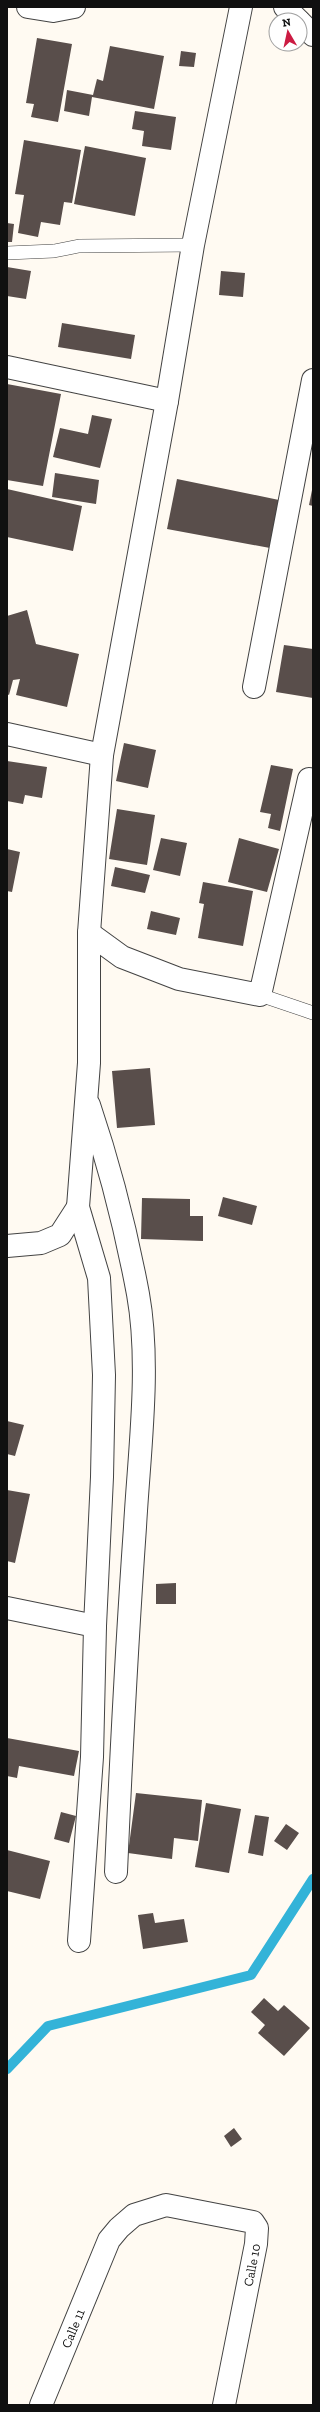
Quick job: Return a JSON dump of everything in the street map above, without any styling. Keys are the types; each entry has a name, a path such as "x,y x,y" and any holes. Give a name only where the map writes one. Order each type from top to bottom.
{"street":[{"path":"28,7 53,11 74,7"},
{"path":"79,1941 92,1757 95,1626 102,1477 104,1375 99,1278 78,1207 89,1063 88,933 102,755 193,245 241,7"},
{"path":"7,367 166,401"},
{"path":"254,687 313,380"},
{"path":"7,734 102,755"},
{"path":"88,933 122,957 179,979 260,995 309,779"},
{"path":"86,1097 108,1162 115,1191 138,1294 142,1345 142,1420 124,1691 116,1872"},
{"path":"7,1246 41,1243 60,1235 78,1207"},
{"path":"7,1608 95,1626"},
{"name":"Calle 10","path":"104,2251 112,2236 134,2215 166,2205 253,2222 257,2228 258,2236 224,2405"},
{"name":"Calle 11","path":"41,2405 104,2251"}],"lane":[{"path":"7,253 54,251 79,246 193,245"},
{"path":"260,995 313,1013"}],"building":[{"path":"37,38 72,44 58,122 31,117 34,104 26,103"},
{"path":"110,46 164,56 154,109 92,97 89,116 64,111 67,90 93,95 97,79 103,81"},
{"path":"181,51 196,53 194,67 179,66"},
{"path":"135,111 176,117 171,150 142,146 144,131 132,129"},
{"path":"24,140 81,150 72,203 64,202 60,225 41,222 38,237 18,233 24,195 15,194"},
{"path":"85,146 146,158 135,216 74,204"},
{"path":"7,223 14,224 12,242 7,242"},
{"path":"7,267 31,271 26,299 7,296"},
{"path":"221,271 245,273 243,297 219,295"},
{"path":"62,323 135,335 131,359 58,347"},
{"path":"7,384 61,394 43,486 7,480"},
{"path":"92,415 112,419 100,468 53,457 60,428 88,434"},
{"path":"55,473 99,480 96,504 52,497"},
{"path":"177,479 279,500 270,548 167,529"},
{"path":"7,489 82,506 73,551 7,537"},
{"path":"313,490 313,506 309,505"},
{"path":"27,610 36,644 79,654 67,707 16,695 20,679 13,680 9,695 7,694 7,616"},
{"path":"284,645 313,649 313,698 276,692"},
{"path":"124,743 156,750 148,788 116,781"},
{"path":"7,761 47,767 42,798 25,795 23,804 7,801"},
{"path":"271,765 293,769 280,831 268,828 271,814 260,812"},
{"path":"117,809 155,815 147,865 109,859"},
{"path":"161,838 187,843 180,876 153,870"},
{"path":"239,838 279,849 267,892 228,882"},
{"path":"7,849 20,852 12,892 7,891"},
{"path":"115,867 150,875 145,893 111,886"},
{"path":"203,882 253,891 243,946 198,938 204,904 199,903"},
{"path":"151,911 180,918 176,935 147,929"},
{"path":"150,1068 155,1125 117,1128 112,1071"},
{"path":"223,1197 257,1206 252,1225 218,1216"},
{"path":"142,1198 190,1199 190,1216 203,1216 203,1241 141,1239"},
{"path":"7,1421 24,1425 15,1456 7,1454"},
{"path":"7,1490 30,1494 15,1563 7,1561"},
{"path":"176,1583 176,1604 156,1604 156,1584"},
{"path":"7,1738 79,1751 74,1776 19,1766 17,1778 7,1776"},
{"path":"136,1793 202,1800 198,1841 174,1838 172,1859 128,1853"},
{"path":"206,1803 241,1809 229,1873 195,1867"},
{"path":"61,1812 76,1816 69,1843 54,1839"},
{"path":"255,1815 269,1817 263,1856 248,1853"},
{"path":"286,1824 299,1833 287,1850 274,1841"},
{"path":"7,1850 50,1861 40,1899 7,1891"},
{"path":"153,1913 155,1923 184,1919 188,1942 143,1949 138,1915"},
{"path":"264,1998 278,2011 284,2005 310,2028 284,2056 258,2033 265,2025 251,2012"},
{"path":"234,2128 242,2139 231,2147 224,2136"}],"waterway":[{"path":"7,2069 48,2026 251,1975 313,1879"}]}
